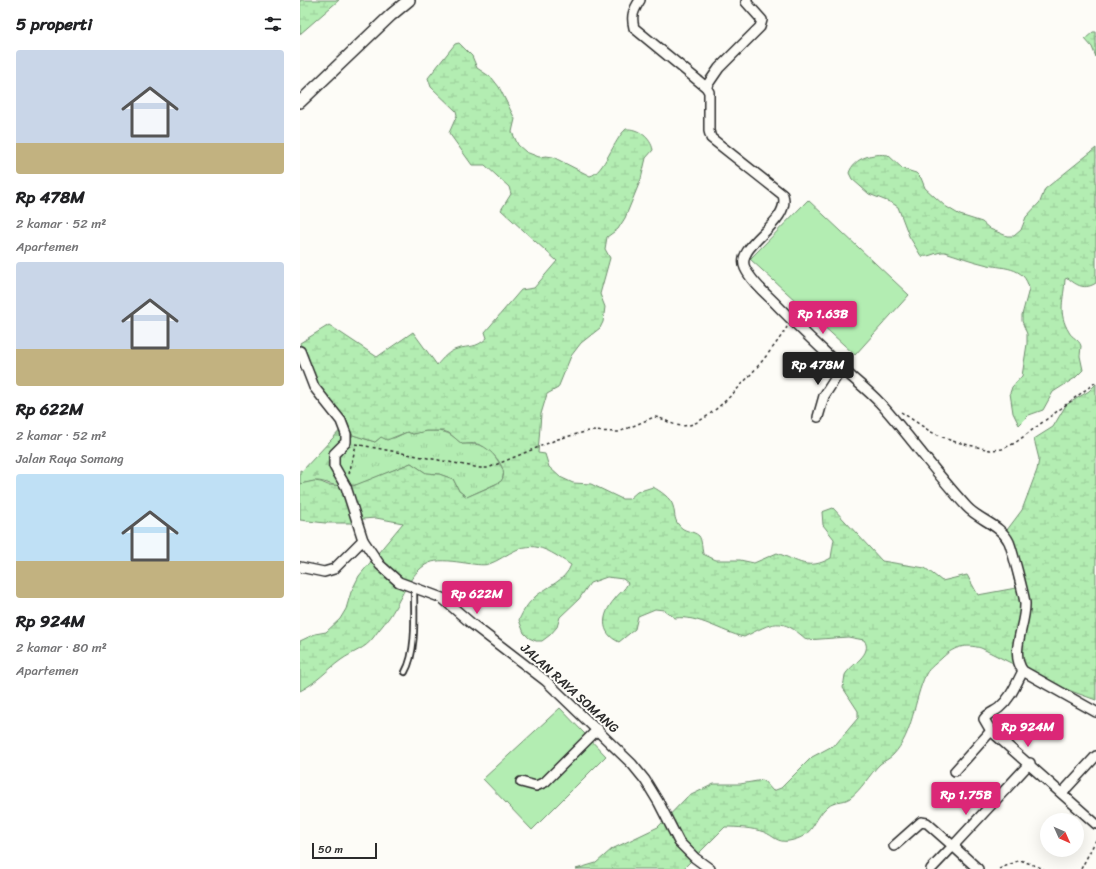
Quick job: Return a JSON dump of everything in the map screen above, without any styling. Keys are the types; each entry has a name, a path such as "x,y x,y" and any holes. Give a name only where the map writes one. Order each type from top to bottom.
{"street":[{"path":"300,102 391,15 409,0"},
{"path":"640,0 633,11 632,17 634,28 706,86 710,96 708,131 711,138 783,195 784,201 779,216 746,253 743,261 744,267 752,278 791,320 879,402 968,508 999,530 1009,541 1025,602 1024,623 1017,657 1018,665 1023,671 1096,712"},
{"path":"706,86 719,68 760,27 762,20 746,0"},
{"path":"300,350 314,387 341,421 346,434 346,442"},
{"path":"818,417 824,396 842,368"},
{"name":"JALAN RAYA SOMANG","path":"346,442 334,454 334,466 346,487 363,540 380,565 399,582 414,589 442,598 486,635 546,681 621,752 645,780 659,803 679,842 695,858 710,869"},
{"path":"300,567 324,572 334,569 363,540"},
{"path":"1023,671 1010,696 998,709 987,714 984,719 991,731 1030,763 1096,824"},
{"path":"521,782 536,786 545,782 598,729"},
{"path":"955,771 991,731"},
{"path":"1062,793 1096,756"},
{"path":"930,869 1030,763"},
{"path":"894,846 921,822 927,823 978,869"}],"lane":[{"path":"405,672 409,664 412,649 414,589"}],"path":[{"path":"346,442 401,454 480,468 488,468 558,440 589,431 619,432 659,417 667,423 676,425 694,424 709,415 753,372 783,333 791,320"},
{"path":"896,409 931,432 952,441 990,450 1002,449 1015,443 1096,382"},
{"path":"346,487 356,444"},
{"path":"1081,869 1096,840"},
{"path":"999,869 1020,860 1044,869"}],"green space":[{"path":"300,0 339,0 300,34"},
{"path":"1093,32 1096,32 1096,57 1092,47 1085,39"},
{"path":"459,43 472,56 477,68 492,78 499,87 515,119 512,132 518,145 526,152 539,157 553,157 590,176 595,174 600,169 617,140 626,129 635,130 647,138 653,150 646,158 641,179 625,218 618,229 607,237 605,249 610,258 600,294 605,307 603,322 600,328 581,343 571,356 558,388 547,394 541,414 538,453 545,454 549,467 560,477 573,483 591,484 622,499 629,499 637,492 653,487 670,500 676,520 680,527 699,536 703,554 716,560 740,560 754,563 777,553 798,562 816,564 823,562 831,558 834,539 823,525 822,512 833,508 882,561 925,568 942,581 967,575 978,595 1016,588 1004,534 1022,510 1037,470 1039,459 1034,439 1053,427 1066,405 1089,391 1096,384 1096,700 1057,686 981,648 966,646 956,648 947,653 927,672 905,737 893,755 880,764 850,798 830,804 809,832 804,836 789,841 781,841 764,832 745,828 725,827 683,869 576,869 596,863 612,849 658,827 687,797 714,784 740,784 763,780 773,791 781,788 812,757 836,744 858,718 858,711 843,688 845,675 864,655 866,645 864,640 848,637 807,640 790,627 777,624 770,625 744,637 735,635 701,621 675,618 664,610 655,609 638,616 635,629 619,642 608,634 604,623 610,605 628,583 623,579 607,577 590,583 579,599 560,617 557,627 550,635 542,641 536,641 529,638 524,633 519,620 522,613 533,599 565,575 571,565 552,553 538,547 524,547 496,561 484,565 452,561 436,561 422,567 410,580 388,619 370,642 345,657 300,691 300,641 315,634 326,632 340,619 346,609 351,592 359,576 403,523 376,518 363,519 355,523 325,523 300,520 300,484 314,481 328,485 353,486 411,463 426,473 439,474 453,479 459,491 467,497 501,481 503,471 497,459 487,449 477,444 462,444 449,433 443,431 426,431 413,434 407,432 387,440 381,437 375,442 353,435 310,374 300,343 329,325 377,357 413,332 437,365 443,358 454,350 479,344 487,338 485,332 521,290 534,288 557,261 501,210 511,194 509,187 485,165 472,165 449,133 457,115 456,111 431,87 428,78 455,44"},
{"path":"1096,148 1096,283 1085,287 1078,285 1068,278 1065,279 1062,306 1065,325 1070,334 1079,342 1081,346 1080,356 1083,370 1075,378 1053,392 1043,410 1029,415 1019,425 1013,413 1010,393 1012,387 1022,376 1027,344 1027,334 1022,321 1022,315 1029,289 1027,281 1023,276 1011,269 979,263 945,252 921,256 909,236 898,207 869,194 852,179 849,173 855,163 865,157 888,155 903,169 916,173 921,178 925,188 945,206 960,215 982,222 990,229 1007,236 1014,236 1021,230 1026,217 1040,202 1045,189"},
{"path":"808,200 909,295 855,355 750,259"},
{"path":"346,424 353,435 335,458 340,486 317,481 300,484 300,470 302,471"},
{"path":"426,431 446,433 453,436 462,444 478,445 488,449 496,457 504,471 502,481 467,497 459,491 453,479 439,474 426,473 411,463 357,485 340,486 335,458 353,435 375,442 381,437 394,438 407,432 413,434"},
{"path":"560,708 606,756 532,830 483,779"}]}
